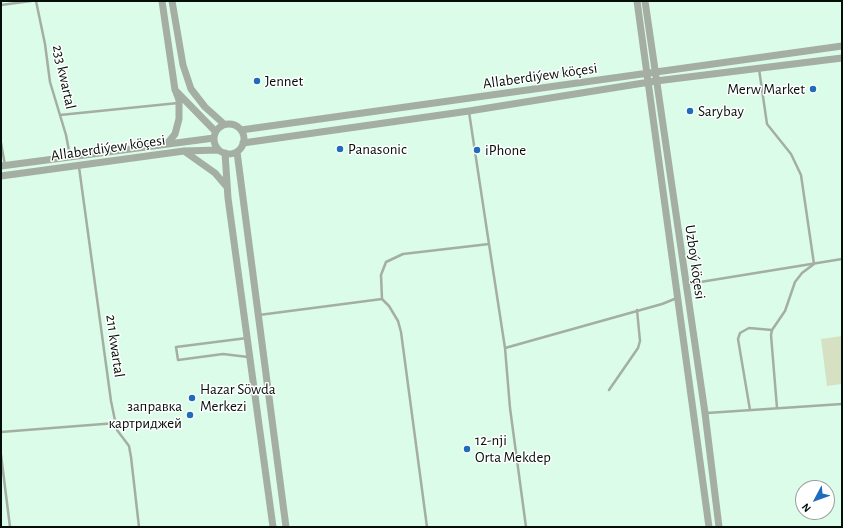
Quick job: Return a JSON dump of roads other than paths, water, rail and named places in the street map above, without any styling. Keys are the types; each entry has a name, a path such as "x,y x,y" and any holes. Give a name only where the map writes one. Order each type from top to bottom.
{"street":[{"path":"162,1 175,90 179,103 179,119 176,134 167,144"},
{"path":"172,1 182,65 191,89 205,107 224,124"},
{"name":"Uzboý köçesi","path":"636,1 709,527"},
{"name":"Uzboý köçesi","path":"645,1 685,284 705,413 719,527"},
{"name":"Allaberdiýew köçesi","path":"241,130 842,46"},
{"name":"Allaberdiýew köçesi","path":"243,144 647,84 656,81 842,58"},
{"path":"175,90 215,135 222,152 274,527"},
{"path":"215,135 219,126 231,123 241,130 244,137 243,144 237,152 286,527"},
{"name":"Allaberdiýew köçesi","path":"3,166 167,144 215,135"},
{"path":"184,151 214,173 228,187"},
{"name":"Allaberdiýew köçesi","path":"1,176 184,151 222,152"},
{"path":"222,152 237,152"}],"lane":[{"path":"1,5 31,1"},
{"name":"233 kwartal","path":"36,1 45,44 50,82 70,157"},
{"path":"758,69 767,124 791,154 801,175 814,264"},
{"path":"60,115 179,103"},
{"path":"469,111 505,348 510,408 526,527 522,527"},
{"path":"1,143 3,166"},
{"name":"211 kwartal","path":"79,165 116,424 117,430 128,446 131,457 139,527"},
{"path":"427,527 401,332 395,316 389,306 382,299 381,275 386,262 403,254 489,244"},
{"path":"685,284 842,259"},
{"path":"777,408 771,335 772,330 785,311 795,282 802,273 814,264"},
{"path":"505,348 662,304 678,298"},
{"path":"258,315 382,299"},
{"path":"609,390 638,348 640,342 637,310"},
{"path":"750,410 738,339 740,333 749,328 772,330"},
{"path":"248,338 176,347 178,360 223,354 250,358"},
{"path":"705,413 842,404"},
{"path":"1,432 116,424"},
{"path":"1,455 10,527"}],"place":[{"name":"Jennet","path":"257,81"},
{"name":"Merw Market","path":"813,89"},
{"name":"Sarybay","path":"690,111"},
{"name":"Panasonic","path":"340,149"},
{"name":"iPhone","path":"477,150"},
{"name":"Hazar Söwda Merkezi","path":"192,398"},
{"name":"заправка картриджей","path":"190,415"},
{"name":"12-nji Orta Mekdep","path":"467,449"}]}
